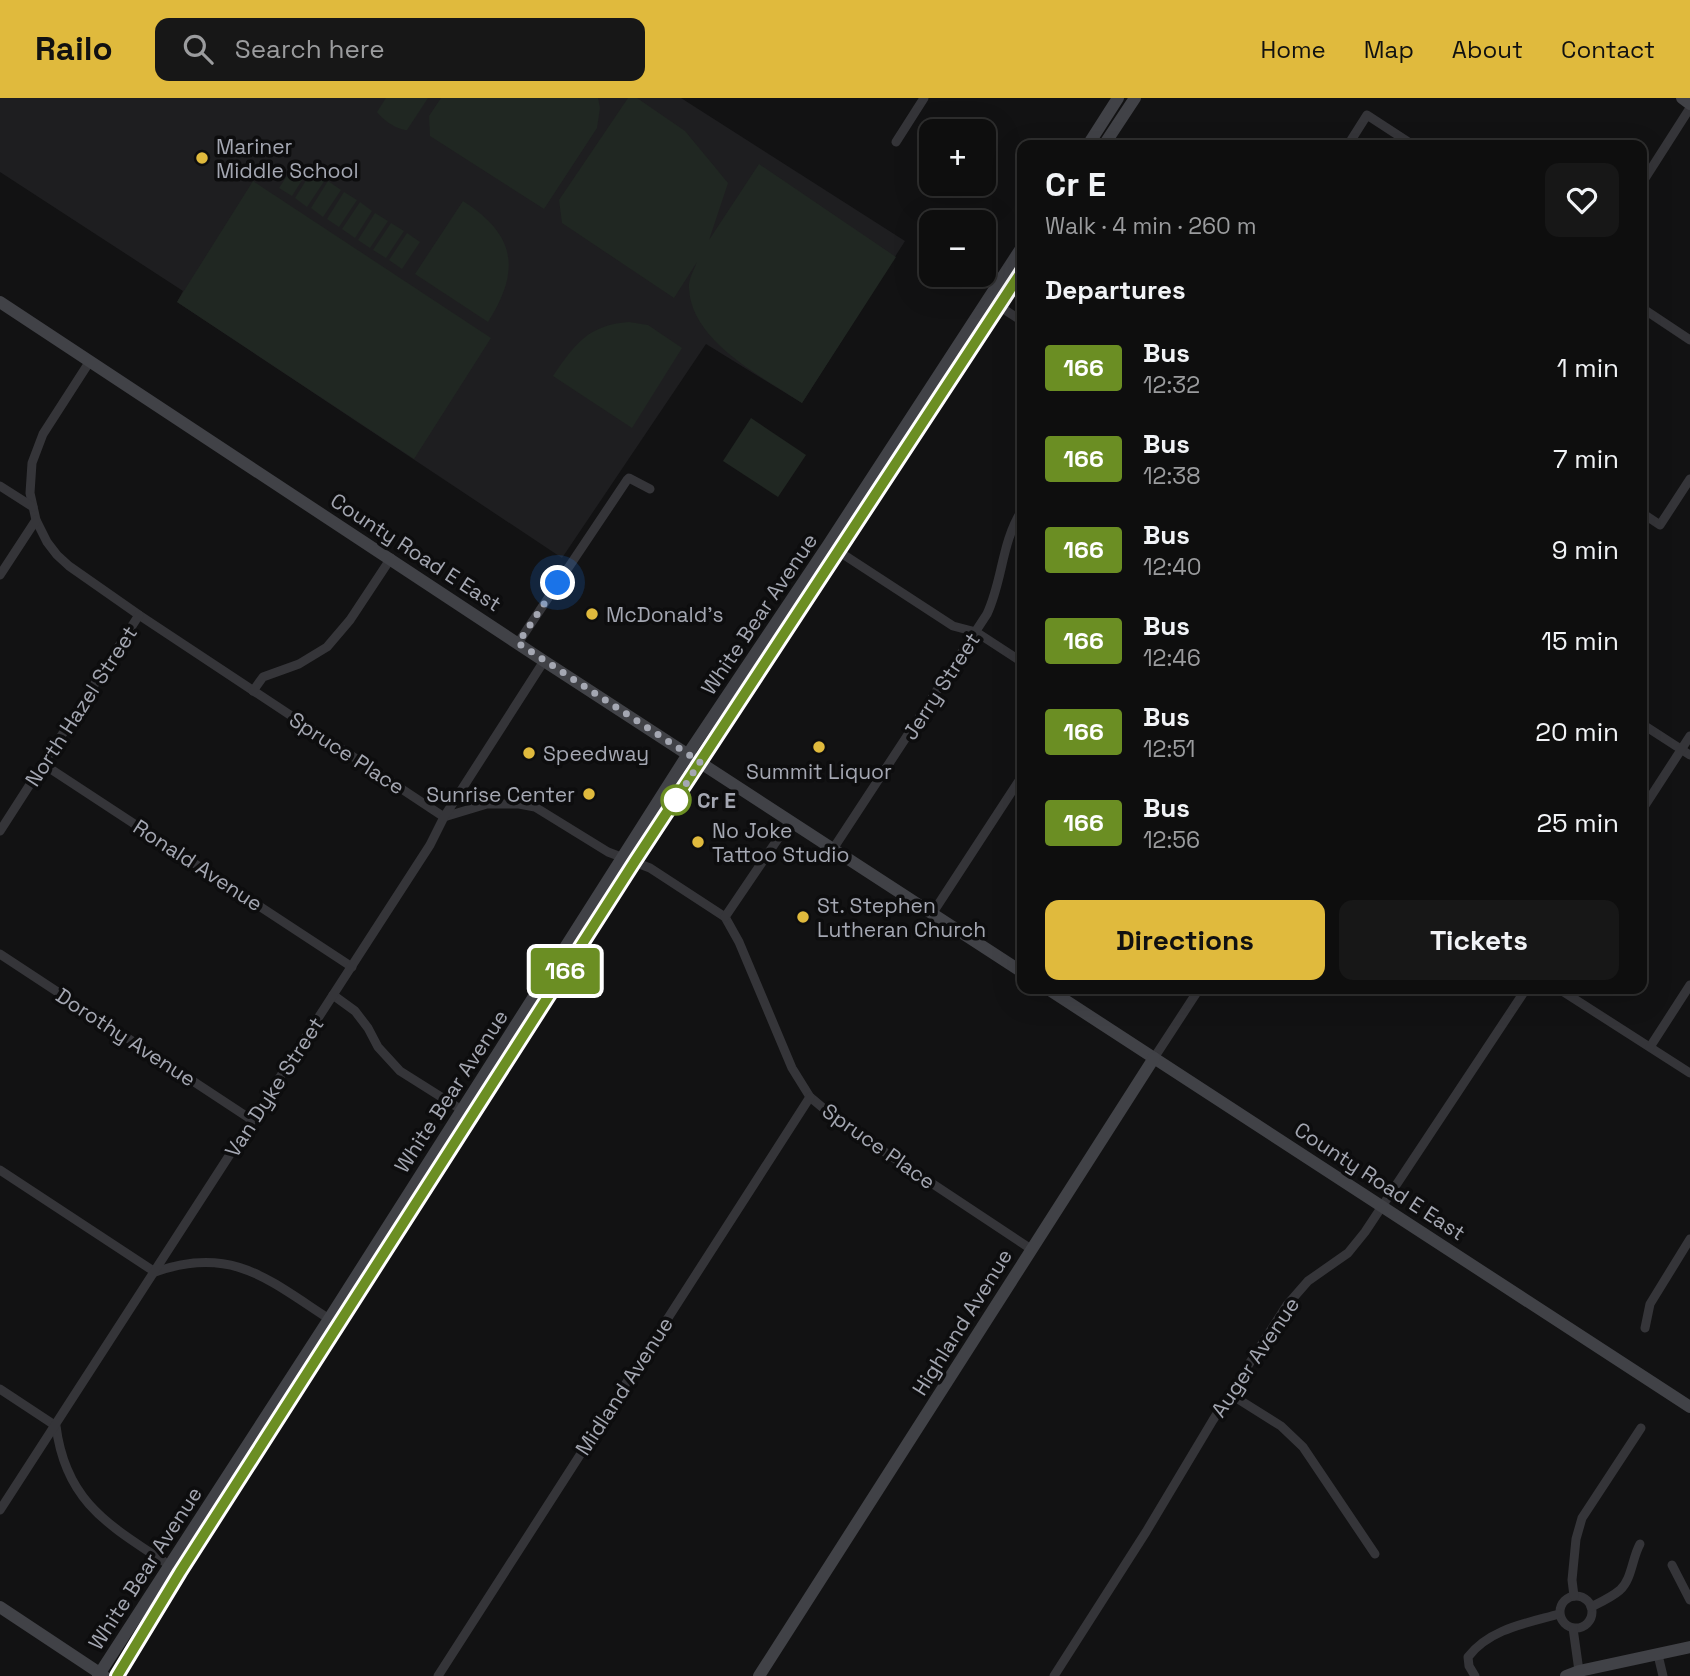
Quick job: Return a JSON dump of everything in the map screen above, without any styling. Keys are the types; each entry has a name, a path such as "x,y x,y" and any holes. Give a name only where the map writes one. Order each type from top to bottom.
{"main road":[{"path":"1091,140 1118,98"},
{"path":"1107,140 1135,98"},
{"path":"1682,98 1690,106"},
{"name":"White Bear Avenue","path":"629,859 700,762 838,551 994,302 1017,257"},
{"name":"White Bear Avenue","path":"100,1675 175,1569 334,1322 629,859 688,754 994,302 1017,277"},
{"name":"County Road E East","path":"0,302 1017,969"},
{"name":"County Road E East","path":"1056,994 1690,1407"},
{"name":"Highland Avenue","path":"759,1676 1154,1058"},
{"name":"White Bear Avenue","path":"117,1676 175,1569"},
{"path":"0,1607 100,1675"},
{"path":"1572,1674 1603,1671 1690,1647"}],"street":[{"path":"896,142 925,98"},
{"path":"1647,175 1690,106"},
{"path":"1351,140 1367,115 1405,140"},
{"path":"994,302 1017,318"},
{"path":"1647,311 1690,340"},
{"name":"Spruce Place","path":"90,361 36,449 30,478 36,520 57,555 139,615 444,817"},
{"path":"1647,516 1660,525 1690,479"},
{"path":"518,643 627,480 636,480 650,489"},
{"path":"0,485 33,507"},
{"path":"0,575 36,520"},
{"name":"Jerry Street","path":"833,849 976,632 994,599 1005,545 1017,520"},
{"path":"838,551 953,626 976,632 1017,659"},
{"path":"253,691 263,677 299,664 327,647 351,620 391,558"},
{"name":"North Hazel Street","path":"0,831 139,615"},
{"name":"Van Dyke Street","path":"0,1510 352,967 544,660"},
{"path":"1647,727 1690,755"},
{"path":"1647,802 1690,736"},
{"name":"Ronald Avenue","path":"43,764 352,967"},
{"path":"932,914 1017,784"},
{"path":"444,817 487,804 535,807 608,852 629,859 725,917 790,821"},
{"name":"Spruce Place","path":"725,917 739,942 792,1068 810,1097 841,1123 1031,1249"},
{"name":"Dorothy Avenue","path":"0,954 252,1120"},
{"path":"1650,1047 1690,985"},
{"name":"Highland Avenue","path":"1154,1058 1196,994"},
{"name":"Auger Avenue","path":"1054,1676 1287,1305 1308,1281 1348,1253 1523,994"},
{"path":"1567,994 1690,1073"},
{"path":"333,995 355,1011 378,1047 400,1071 467,1113"},
{"name":"Midland Avenue","path":"438,1676 810,1097"},
{"path":"0,1170 155,1272 189,1262 238,1266 266,1277 334,1322"},
{"path":"1645,1328 1650,1304 1690,1239"},
{"path":"0,1389 56,1426 64,1462 72,1480 92,1509 106,1522 175,1569"},
{"path":"1230,1394 1291,1434 1303,1447 1375,1554"},
{"path":"1574,1596 1574,1552 1582,1518 1641,1428"},
{"path":"1591,1607 1623,1588 1633,1556 1640,1544"},
{"path":"1672,1565 1690,1600"},
{"path":"1574,1596 1584,1598 1591,1607 1591,1618 1587,1624 1573,1628 1564,1624 1559,1614 1563,1602 1574,1596"},
{"path":"1475,1676 1468,1657 1473,1651 1504,1629 1559,1614"},
{"path":"1572,1674 1573,1628"},
{"path":"1658,1655 1663,1676"}],"shaded area":[{"path":"0,98 681,98 905,241 802,403 706,344 562,558 177,302 183,291 0,172"},
{"path":"386,98 428,98 407,130 390,124 377,112"},
{"path":"441,98 598,98 600,108 597,128 544,209 430,136 429,116"},
{"path":"628,98 637,98 685,131 728,183 709,240 759,164 896,257 802,403 732,356 702,325 693,307 689,288 697,262 674,298 562,223 559,200"},
{"path":"297,161 309,169 292,196 279,188"},
{"path":"312,171 325,180 307,207 295,198"},
{"path":"253,181 491,338 414,459 177,302"},
{"path":"328,181 341,190 323,217 311,208"},
{"path":"344,192 357,200 339,227 327,219"},
{"path":"463,201 494,227 508,255 509,270 505,286 488,322 415,274"},
{"path":"360,202 372,211 355,238 342,229"},
{"path":"375,213 388,221 370,248 358,240"},
{"path":"391,223 404,231 386,258 373,250"},
{"path":"407,233 420,242 402,269 389,260"},
{"path":"629,322 648,325 682,348 632,428 553,376 568,354 584,338 603,327"},
{"path":"751,418 806,455 778,497 723,461"}],"bus line":[{"name":"166","path":"117,1676 180,1572 635,861 1017,279"}],"place":[{"name":"Mariner Middle School","path":"202,158"},
{"name":"McDonald's","path":"592,614"},
{"name":"Summit Liquor","path":"819,747"},
{"name":"Speedway","path":"529,753"},
{"name":"Sunrise Center","path":"589,794"},
{"name":"Cr E","path":"676,800"},
{"name":"No Joke Tattoo Studio","path":"698,842"},
{"name":"St. Stephen Lutheran Church","path":"803,917"}],"route":[{"path":"558,583 518,643 700,762 672,806 676,800"}]}
